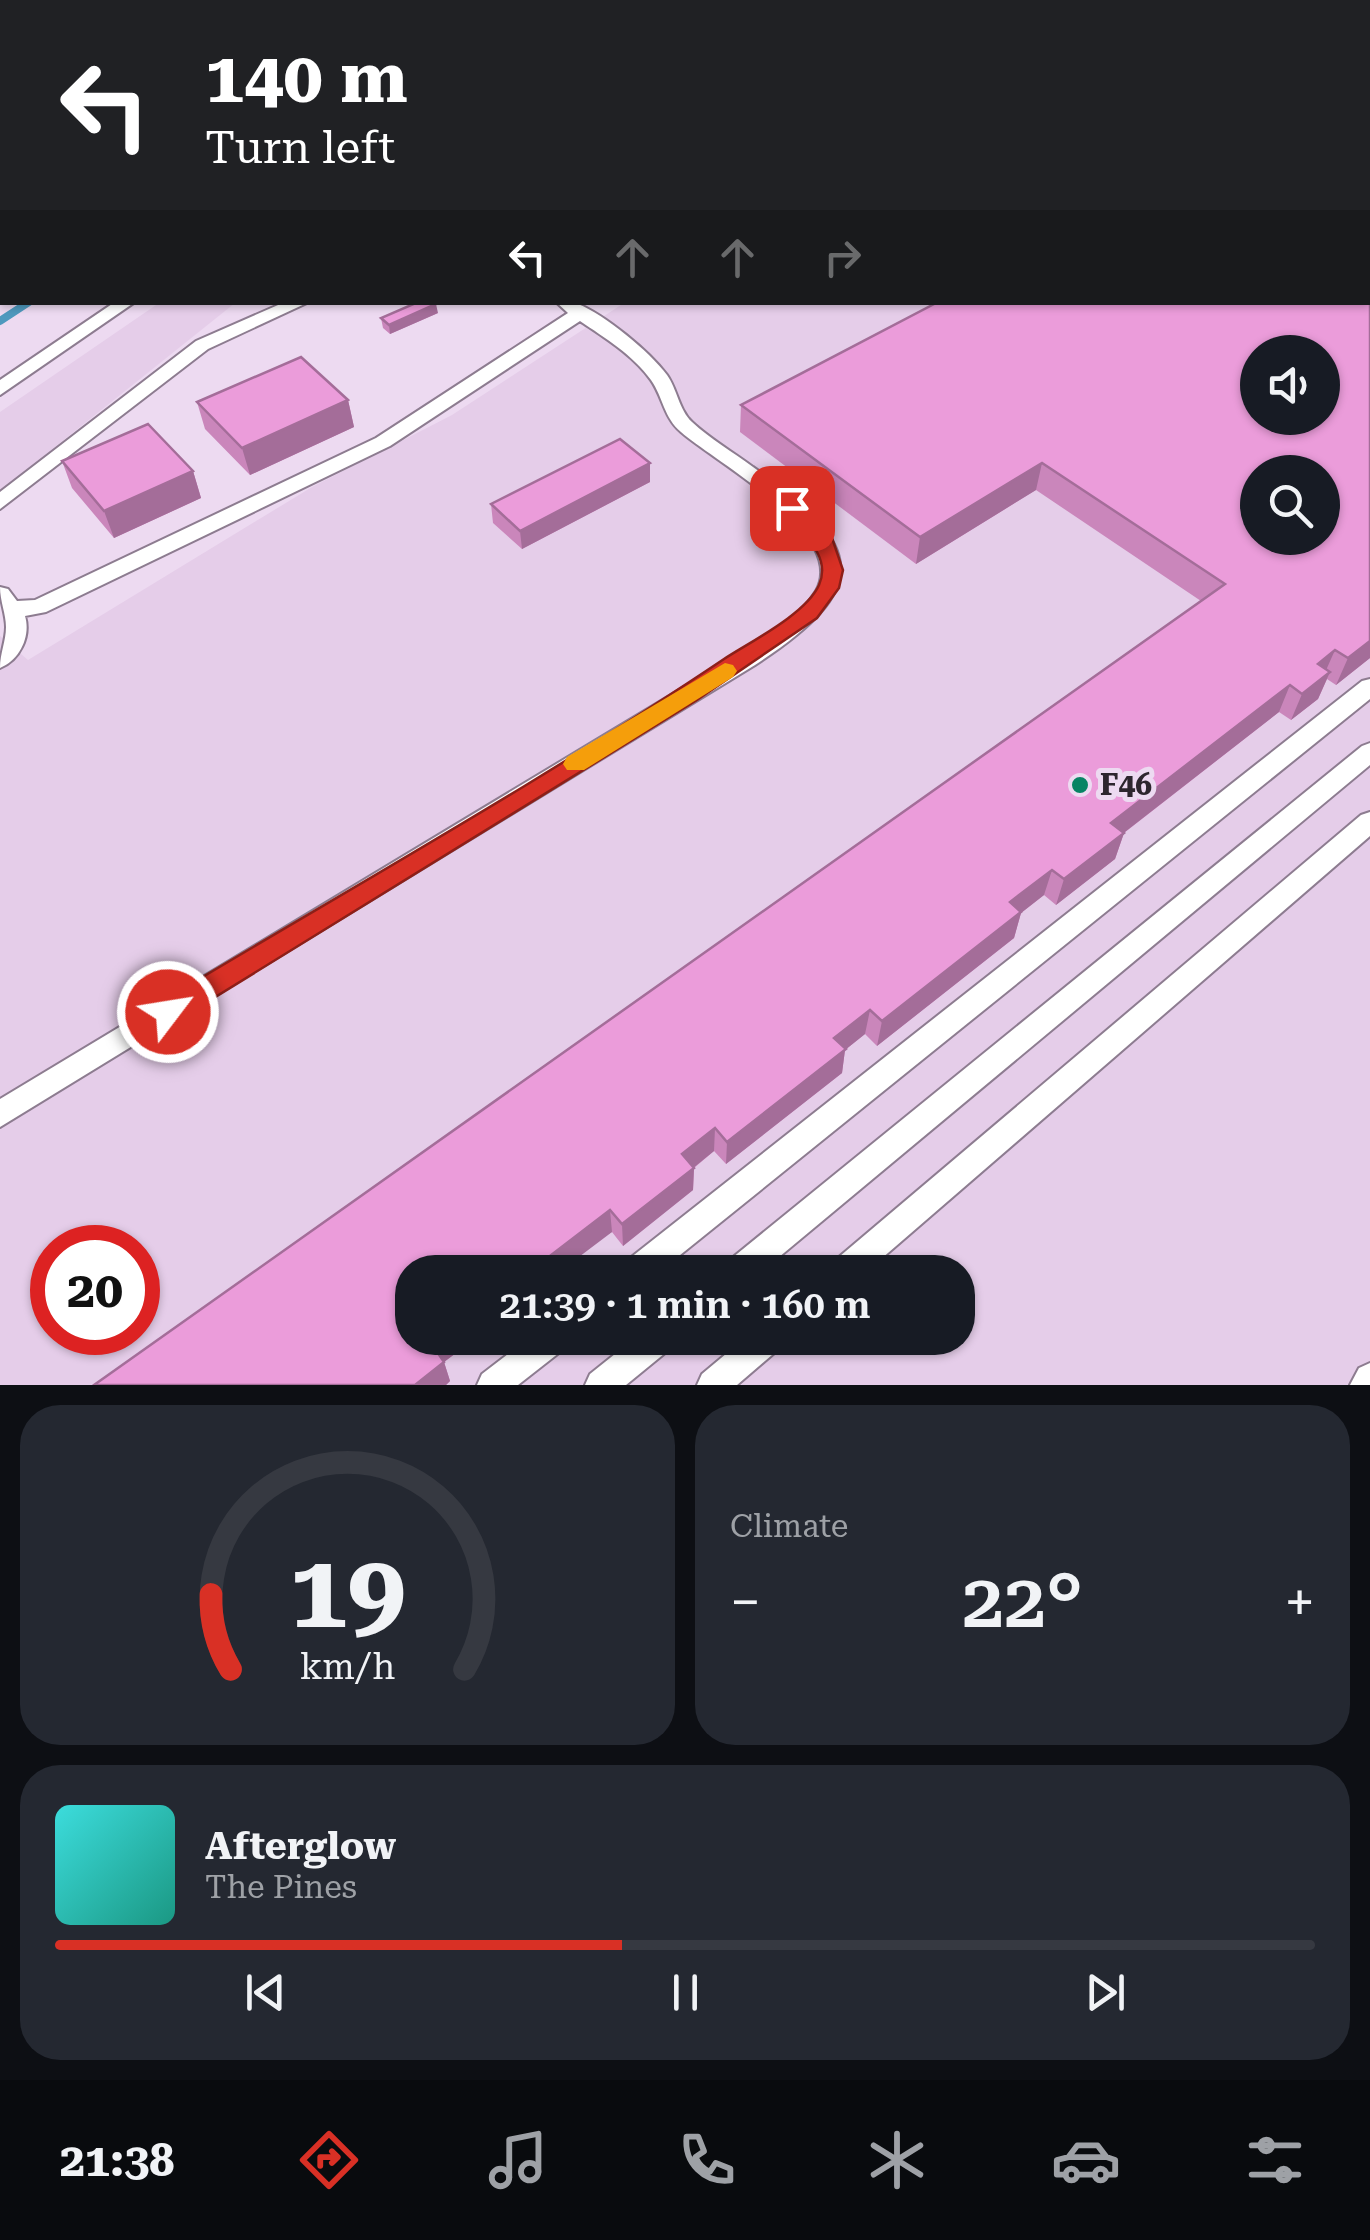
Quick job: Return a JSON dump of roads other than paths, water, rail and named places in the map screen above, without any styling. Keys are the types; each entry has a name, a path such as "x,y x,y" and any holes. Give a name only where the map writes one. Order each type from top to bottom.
{"lane":[{"path":"0,389 122,305"},
{"path":"0,502 202,345 294,305"},
{"path":"0,660 18,632 7,611 38,607 383,442 572,308 653,372 666,390 671,408 686,426 817,532 830,555 833,570 820,601 739,663 0,1114"},
{"path":"657,1255 1370,687"},
{"path":"759,1255 1370,752"},
{"path":"864,1255 1370,822"},
{"path":"492,1385 531,1355"},
{"path":"602,1385 638,1355"},
{"path":"713,1385 748,1355"}],"waterway":[{"path":"0,321 24,305"}],"place":[{"name":"F46","path":"1080,785"}]}
